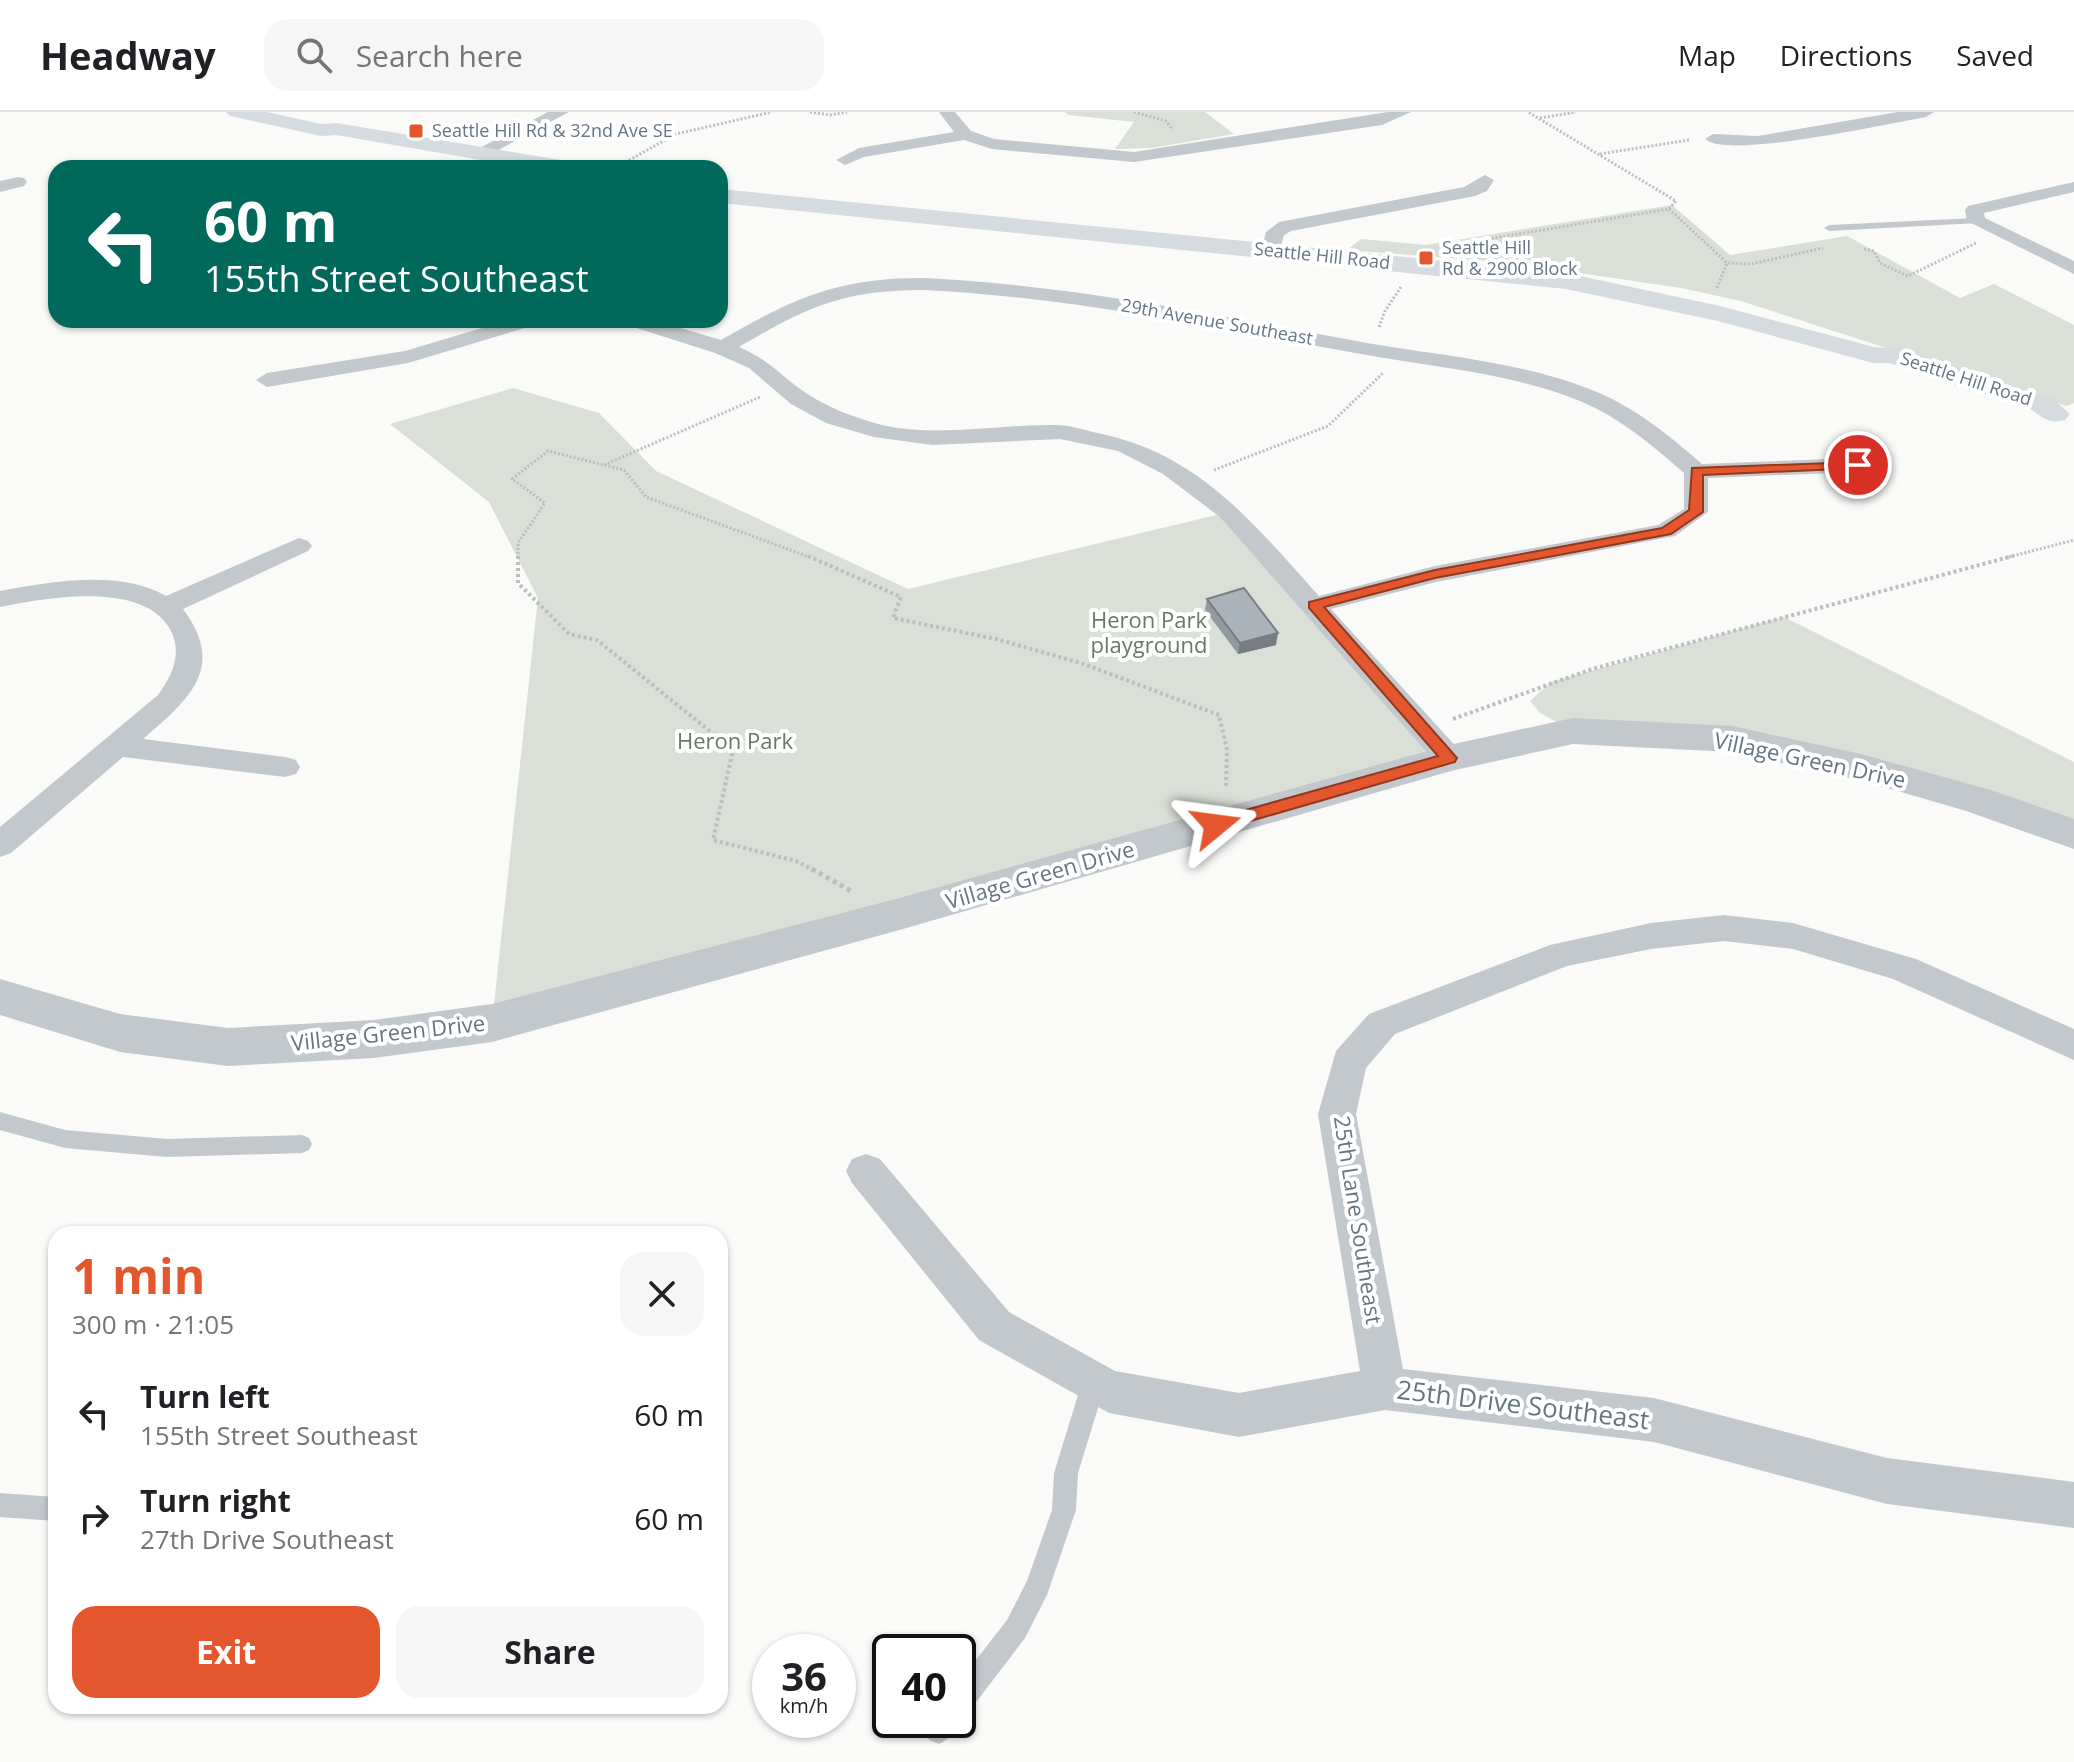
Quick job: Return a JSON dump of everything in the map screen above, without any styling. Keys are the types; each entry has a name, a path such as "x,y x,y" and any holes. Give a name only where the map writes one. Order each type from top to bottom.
{"main road":[{"path":"237,112 321,130 336,129 524,160"},
{"path":"269,112 330,124 336,129"},
{"name":"Seattle Hill Road","path":"728,189 754,193 763,198"},
{"name":"Seattle Hill Road","path":"728,197 763,198 1566,281 1756,320 1873,355 1887,365 2036,414 2064,417"}],"street":[{"path":"481,152 561,112"},
{"path":"947,112 965,135"},
{"path":"845,160 859,153 965,135 992,144 1134,157 1382,120 1403,112"},
{"path":"1713,139 1758,141 1926,112"},
{"path":"1271,251 1275,232 1298,222 1469,192 1481,187 1485,180"},
{"path":"2074,187 1974,210 1976,221 2074,268"},
{"name":"29th Avenue Southeast","path":"723,348 819,296 857,287 945,284 1113,303 1572,390 1622,413 1660,439 1696,471"},
{"path":"267,380 408,357 504,328"},
{"path":"657,328 723,348 757,363 799,399 834,418 882,432 932,438 1060,432 1125,445 1187,480 1229,512 1449,758"},
{"path":"1314,605 1435,574 1666,531 1696,512 1696,471 1858,465"},
{"path":"164,607 299,546"},
{"path":"0,599 67,587 149,597 180,619 191,644 189,674 168,702 0,845"},
{"name":"Village Green Drive","path":"0,997 120,1033 228,1047 374,1039 492,1023 896,915 1449,758 1573,731 1732,739 1861,767 1980,801 2074,834"},
{"path":"119,746 285,767"},
{"name":"25th Lane Southeast","path":"1385,1388 1337,1114 1349,1062 1382,1024 1562,954 1651,936 1724,928 1793,936 1904,969 2074,1045"},
{"name":"25th Drive Southeast","path":"866,1171 994,1326 1109,1391 1239,1415 1385,1388 1654,1420 1887,1481 2074,1505"}],"lane":[{"path":"1829,228 1976,221"},
{"path":"0,1121 65,1139 167,1148 302,1144"},
{"path":"976,1681 1016,1629 1038,1586 1064,1510 1066,1473 1094,1382"},
{"path":"0,1505 48,1508"}],"path":[{"path":"629,160 676,134 772,112"},
{"path":"810,112 830,115 847,112"},
{"path":"1458,244 1669,209 1676,201 1528,112"},
{"path":"1539,118 1576,112"},
{"path":"1599,155 1713,139"},
{"path":"1669,209 1727,263 1751,264 1824,248"},
{"path":"1863,248 1874,251 1880,263 1908,276 1999,232"},
{"path":"1716,292 1727,263"},
{"path":"1368,349 1385,311 1401,288 1403,274"},
{"path":"1187,480 1276,449 1328,426 1399,355"},
{"path":"603,465 785,386"},
{"path":"896,915 796,861 713,840 733,750 597,640 569,634 518,583 518,543 545,503 512,479 548,451 624,470 646,497 802,554 901,597 893,618 996,639 1081,663 1219,715 1227,750 1226,793"},
{"path":"1449,758 1448,721 1551,682 2074,540"}],"green space":[{"path":"1065,112 1205,112 1234,134 1151,148 1115,149 1134,122"},
{"path":"1672,205 1730,255 1847,236 1960,298 1994,284 2074,325 2074,403 2066,406 1741,301 1681,288 1513,263 1347,250 1361,239 1426,245"},
{"name":"Heron Park","path":"513,388 599,413 656,471 908,589 1229,512 1449,758 492,1023 538,598 489,502 390,424"},
{"path":"1784,617 2074,762 2074,834 1861,767 1573,731 1540,713 1530,701 1551,682"}],"building":[{"path":"1244,588 1278,633 1240,643 1207,599"}],"place":[{"name":"Seattle Hill Rd & 32nd Ave SE","path":"416,131"},
{"name":"Seattle Hill Rd & 2900 Block","path":"1426,258"}],"route":[{"path":"1216,825 1449,758 1314,605 1435,574 1666,531 1696,512 1696,471 1858,465"}],"park label":[{"name":"Heron Park playground","path":"1149,632"}]}
